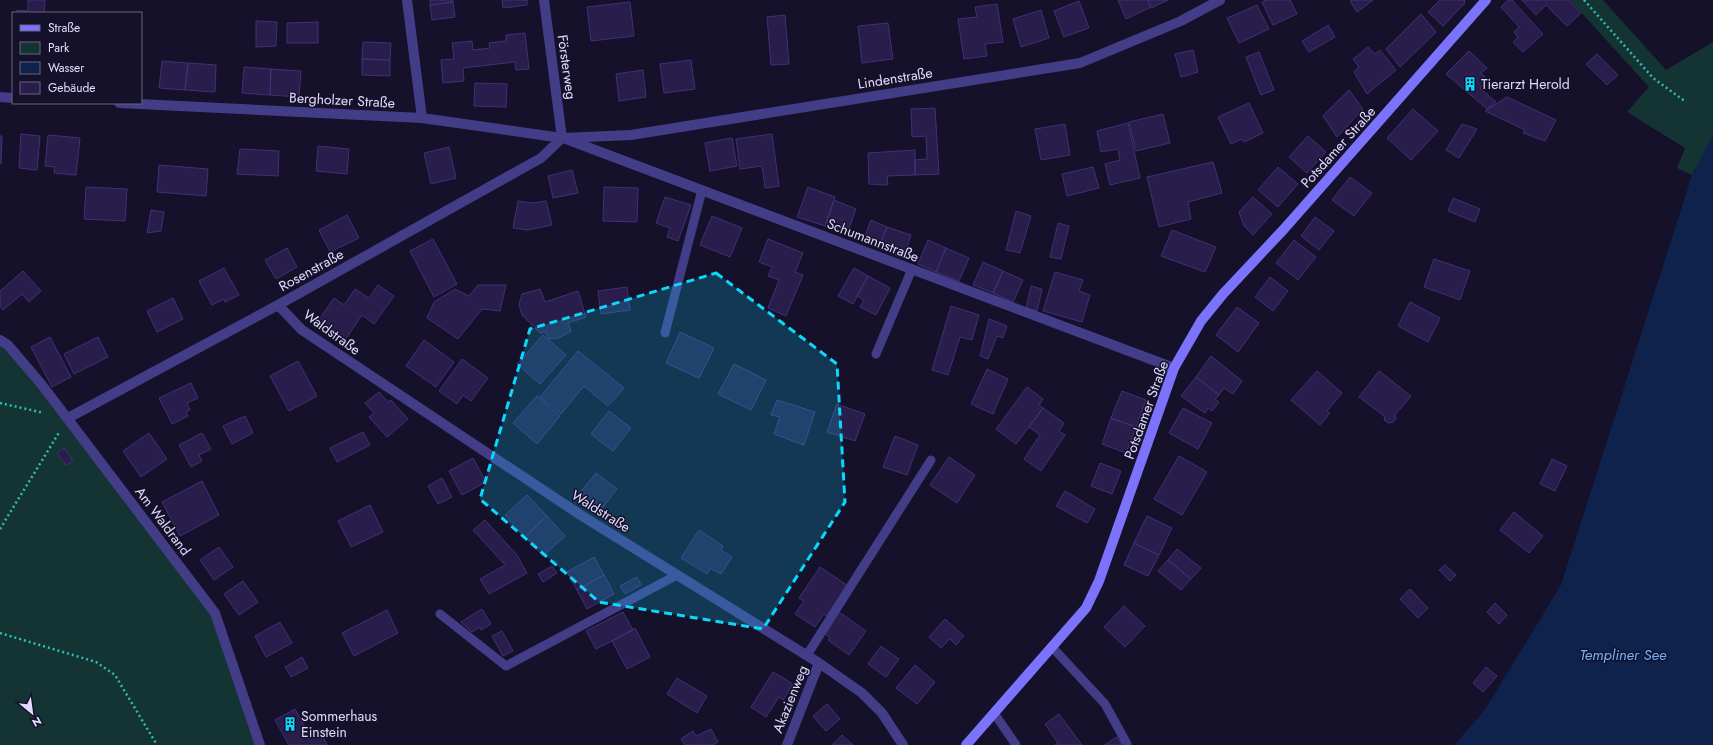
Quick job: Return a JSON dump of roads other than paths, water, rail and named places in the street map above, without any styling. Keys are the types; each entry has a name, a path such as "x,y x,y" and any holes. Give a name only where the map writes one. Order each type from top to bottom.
{"street":[{"path":"407,0 422,118"},
{"name":"Försterweg","path":"544,0 562,138"},
{"name":"Lindenstraße","path":"562,138 632,135 1080,63 1181,21 1220,0"},
{"name":"Potsdamer Straße","path":"966,745 1086,608 1099,581 1174,368 1201,321 1223,294 1284,229 1486,0"},
{"path":"0,97 12,98"},
{"name":"Bergholzer Straße","path":"139,104 422,118 562,138"},
{"name":"Schumannstraße","path":"562,138 1174,368"},
{"name":"Rosenstraße","path":"68,418 278,305 541,158 562,138"},
{"name":"Waldstraße","path":"278,305 302,330 579,514 807,655 862,693 882,713 903,745"},
{"name":"Am Waldrand","path":"0,340 12,351 68,418 215,613 260,745"},
{"name":"Akazienweg","path":"786,745 819,663"}],"lane":[{"path":"665,333 702,190"},
{"path":"876,354 912,269"},
{"path":"807,655 931,460"},
{"path":"440,614 506,666 678,576"},
{"path":"1052,647 1105,704 1127,744"},
{"path":"994,713 1016,745"}],"water":[{"name":"Templiner See","path":"1713,136 1713,745 1454,745 1484,711 1561,585 1692,175"}],"place":[{"name":"Tierarzt Herold","path":"1470,84"},
{"name":"Sommerhaus Einstein","path":"290,724"}]}
